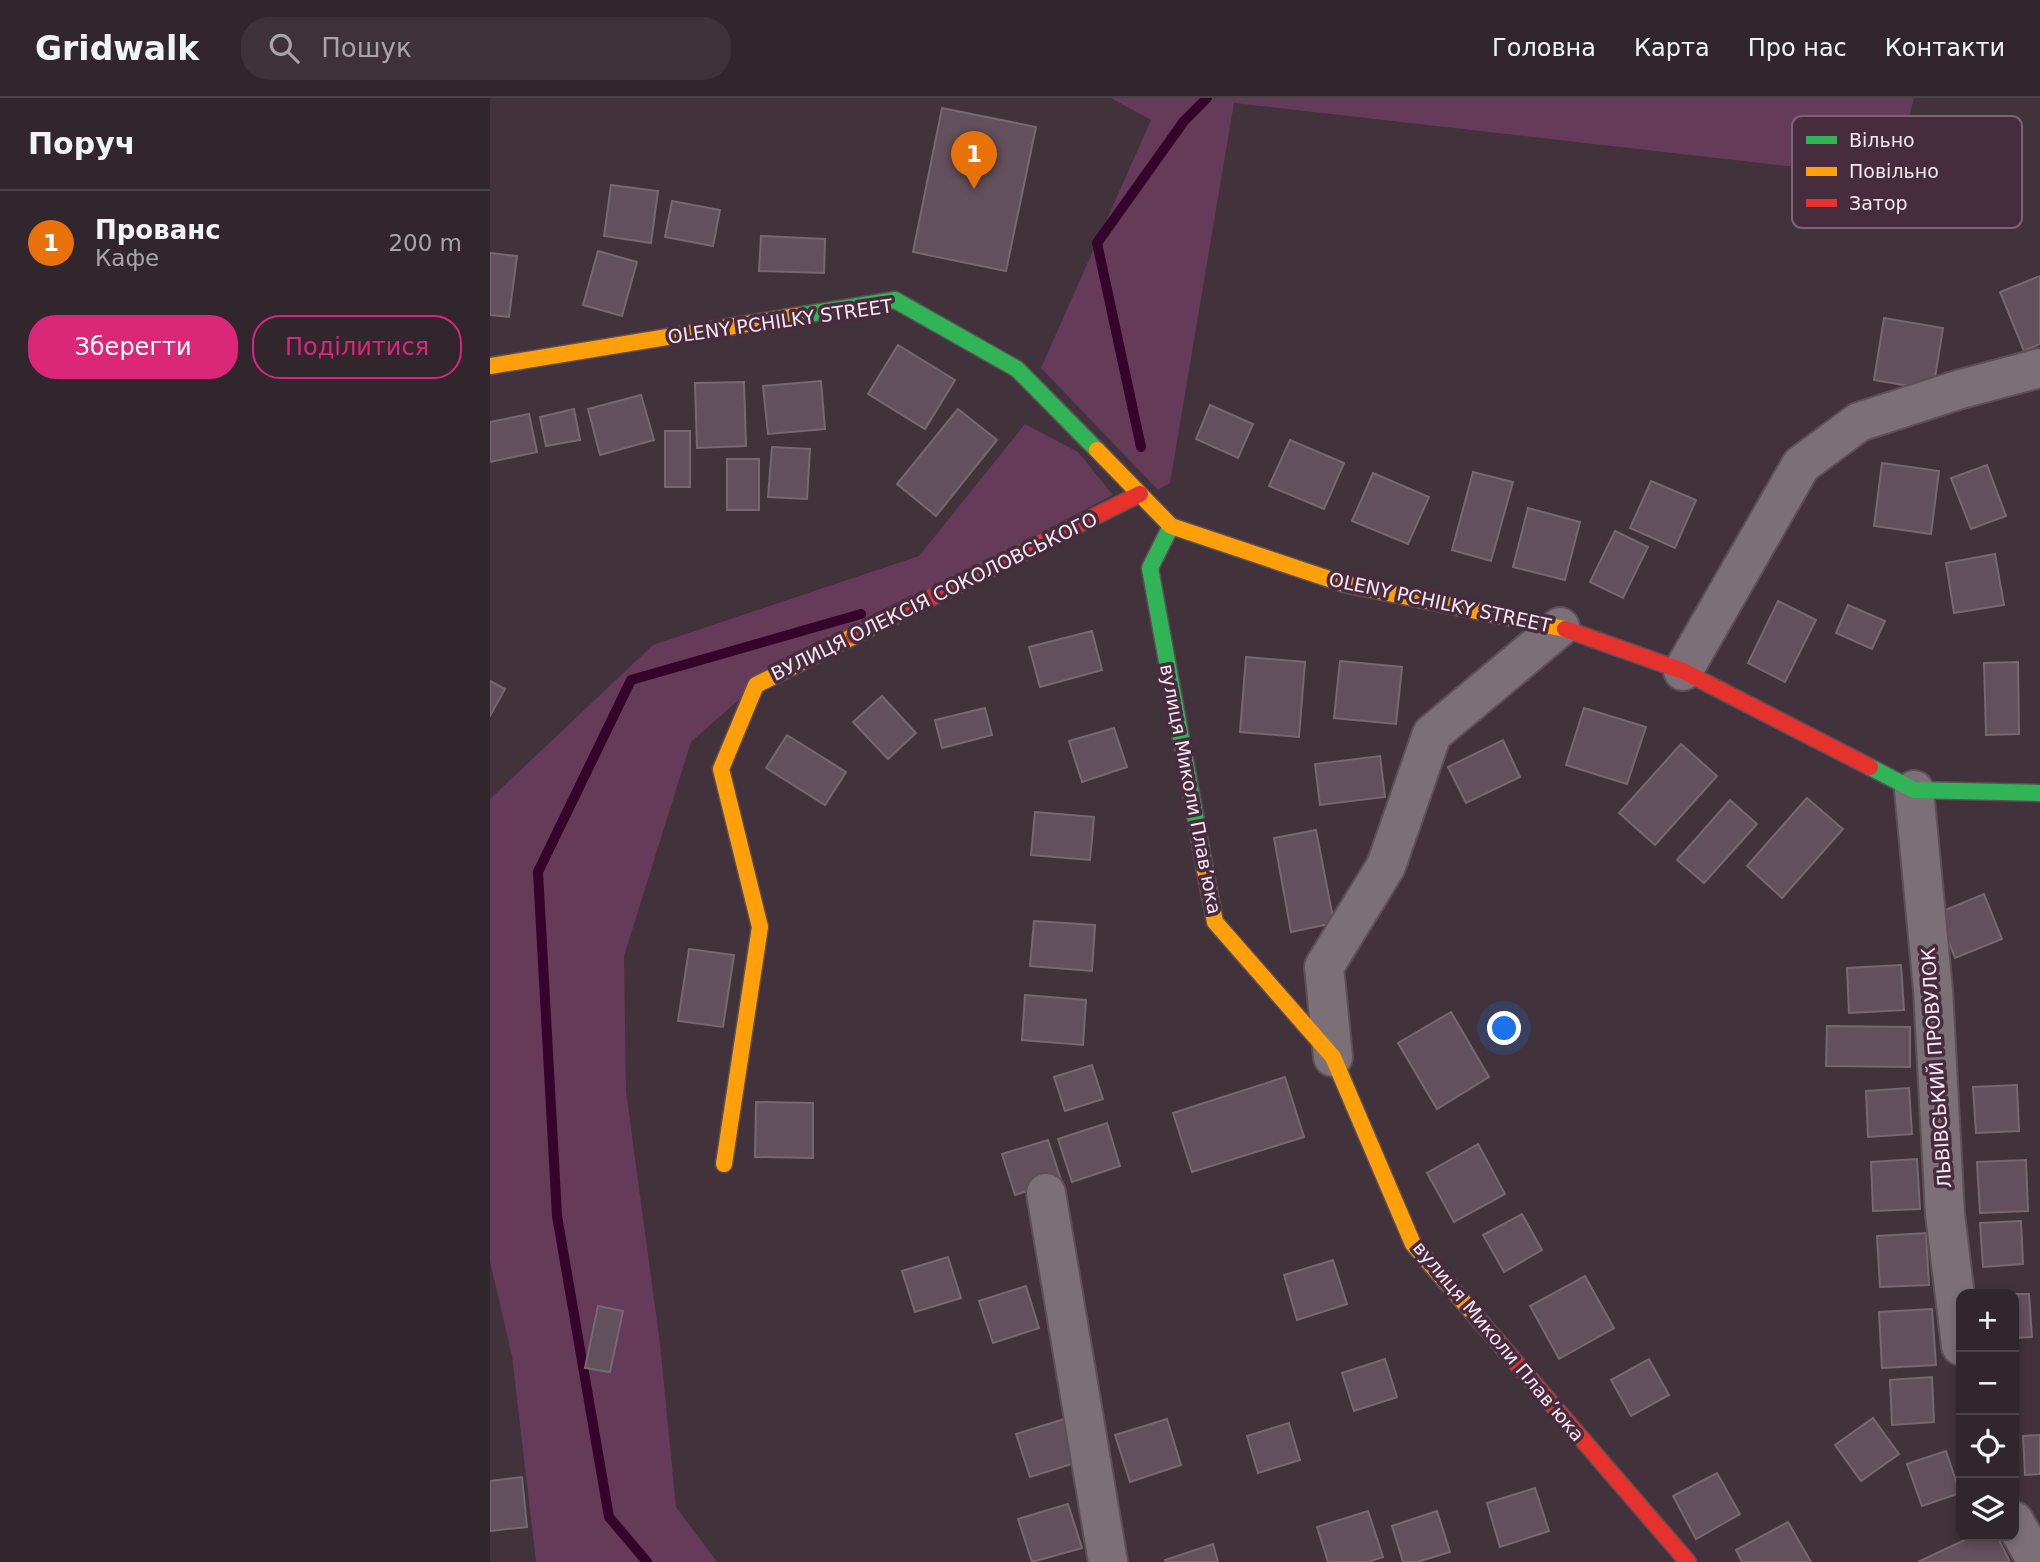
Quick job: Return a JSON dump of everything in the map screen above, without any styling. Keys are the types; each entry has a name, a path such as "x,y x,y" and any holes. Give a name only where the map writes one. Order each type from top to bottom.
{"street":[{"name":"OLENY PCHILKY STREET","path":"490,366 895,300 1017,369 1171,526 1343,584 1560,627 1683,671 1914,790 2040,793"},
{"path":"1683,671 1801,466 1859,422 1961,389 2040,368"},
{"name":"ВУЛИЦЯ ОЛЕКСІЯ СОКОЛОВСЬКОГО","path":"724,1164 760,927 722,769 756,685 1140,494"},
{"name":"вулиця Миколи Плавʼюка","path":"1171,526 1150,568 1215,922 1333,1057"},
{"name":"вулиця Миколи Плавʼюка","path":"1560,627 1433,734 1386,866 1324,967 1333,1057 1413,1244 1688,1562"},
{"name":"ЛЬВІВСЬКИЙ ПРОВУЛОК","path":"1914,790 1933,990 1945,1214 1956,1305"},
{"path":"1046,1193 1108,1562"},
{"path":"2019,1530 2031,1551 2040,1560"}],"shaded area":[{"path":"1111,98 1914,98 1909,116 1792,116 1792,167 1234,103 1170,483 1158,490 1041,368 1151,120"},
{"path":"1025,424 1078,452 1113,495 768,674 691,742 624,956 626,1091 660,1344 676,1507 717,1562 536,1562 512,1356 490,1261 490,799 653,645 919,556"}],"building":[{"path":"942,108 1036,127 1006,271 913,252"},
{"path":"611,185 658,191 651,243 604,236"},
{"path":"672,201 720,210 713,246 665,237"},
{"path":"761,236 825,239 824,273 759,271"},
{"path":"598,251 637,262 622,316 583,305"},
{"path":"490,253 517,256 509,317 490,315"},
{"path":"2040,276 2040,344 2024,351 2000,292"},
{"path":"1884,318 1943,328 1933,390 1874,380"},
{"path":"898,345 955,380 925,429 868,394"},
{"path":"821,381 825,429 768,434 763,386"},
{"path":"744,382 746,446 697,448 695,383"},
{"path":"641,395 654,440 600,455 588,409"},
{"path":"1210,405 1253,424 1238,458 1196,439"},
{"path":"574,409 580,440 546,446 540,417"},
{"path":"958,409 997,440 936,516 897,484"},
{"path":"529,414 537,452 490,462 490,422"},
{"path":"665,431 690,431 690,487 665,487"},
{"path":"1290,440 1344,463 1324,509 1269,486"},
{"path":"772,447 810,449 807,499 768,497"},
{"path":"727,459 759,459 759,510 727,510"},
{"path":"1882,463 1939,471 1931,534 1874,526"},
{"path":"1987,465 2006,516 1971,529 1951,478"},
{"path":"1473,472 1513,482 1491,561 1452,550"},
{"path":"1373,473 1429,497 1408,544 1352,521"},
{"path":"1651,481 1696,500 1675,548 1630,528"},
{"path":"1528,508 1580,522 1565,580 1513,567"},
{"path":"1615,531 1648,547 1623,598 1590,582"},
{"path":"1995,554 2004,605 1954,613 1946,563"},
{"path":"1778,601 1816,620 1785,682 1748,663"},
{"path":"1848,605 1885,621 1872,649 1836,633"},
{"path":"1092,631 1102,670 1040,687 1029,647"},
{"path":"1246,657 1305,662 1299,737 1240,732"},
{"path":"1340,661 1402,667 1396,724 1334,718"},
{"path":"2018,662 2019,734 1986,735 1984,663"},
{"path":"490,681 505,689 490,716"},
{"path":"882,696 916,733 888,759 853,722"},
{"path":"985,708 992,735 942,748 935,720"},
{"path":"1584,708 1646,727 1627,784 1566,765"},
{"path":"1114,728 1127,767 1082,782 1069,741"},
{"path":"787,735 846,772 825,805 766,768"},
{"path":"1503,740 1520,777 1466,803 1448,767"},
{"path":"1681,744 1717,776 1655,845 1619,813"},
{"path":"1380,756 1385,797 1320,805 1315,764"},
{"path":"1807,798 1843,829 1782,898 1747,866"},
{"path":"1730,800 1757,824 1704,883 1677,860"},
{"path":"1035,812 1094,817 1090,860 1031,855"},
{"path":"1316,830 1334,923 1291,932 1274,838"},
{"path":"1984,894 2002,939 1955,958 1938,913"},
{"path":"1034,921 1095,925 1092,971 1030,966"},
{"path":"689,949 734,955 723,1027 678,1021"},
{"path":"1901,965 1904,1010 1849,1013 1847,968"},
{"path":"1025,995 1086,1000 1083,1045 1022,1040"},
{"path":"1451,1012 1489,1077 1437,1109 1398,1043"},
{"path":"1827,1026 1910,1027 1910,1067 1826,1066"},
{"path":"1092,1065 1103,1099 1065,1111 1054,1077"},
{"path":"1285,1077 1304,1137 1192,1172 1173,1113"},
{"path":"2017,1085 2019,1131 1976,1133 1973,1087"},
{"path":"1909,1088 1912,1134 1868,1137 1866,1091"},
{"path":"756,1102 813,1103 813,1158 755,1157"},
{"path":"1107,1123 1120,1166 1072,1182 1058,1139"},
{"path":"1048,1140 1061,1180 1015,1195 1002,1154"},
{"path":"1478,1144 1505,1194 1454,1222 1427,1173"},
{"path":"1917,1159 1920,1209 1873,1211 1871,1162"},
{"path":"2026,1160 2028,1211 1980,1213 1977,1162"},
{"path":"1522,1214 1542,1250 1504,1272 1483,1235"},
{"path":"2021,1221 2023,1264 1983,1267 1980,1223"},
{"path":"1926,1233 1929,1285 1880,1287 1877,1236"},
{"path":"948,1257 961,1298 915,1312 902,1271"},
{"path":"1333,1260 1347,1304 1297,1320 1284,1275"},
{"path":"1585,1276 1614,1328 1559,1359 1530,1306"},
{"path":"1026,1286 1039,1328 993,1343 979,1301"},
{"path":"2019,1294 2029,1294 2032,1337 2019,1338"},
{"path":"598,1306 623,1311 610,1372 585,1368"},
{"path":"1932,1309 1936,1365 1882,1368 1879,1312"},
{"path":"1385,1359 1397,1397 1354,1411 1342,1373"},
{"path":"1649,1359 1669,1395 1631,1416 1611,1380"},
{"path":"1932,1377 1934,1422 1892,1425 1890,1380"},
{"path":"1873,1418 1899,1454 1861,1481 1835,1445"},
{"path":"1064,1419 1078,1462 1030,1477 1016,1434"},
{"path":"1167,1419 1181,1465 1130,1482 1115,1435"},
{"path":"1289,1423 1300,1460 1258,1473 1247,1436"},
{"path":"2040,1435 2040,1474 2025,1475 2023,1436"},
{"path":"1946,1451 1956,1481 1956,1494 1922,1506 1907,1464"},
{"path":"1717,1473 1740,1514 1696,1539 1673,1496"},
{"path":"522,1477 527,1527 490,1531 490,1481"},
{"path":"1535,1488 1549,1531 1500,1547 1487,1503"},
{"path":"1068,1504 1082,1548 1032,1562 1018,1519"},
{"path":"1368,1511 1383,1557 1368,1562 1328,1562 1317,1527"},
{"path":"1437,1511 1450,1552 1417,1562 1403,1562 1392,1526"},
{"path":"1788,1522 1811,1562 1742,1562 1736,1550"},
{"path":"1962,1541 2000,1541 2010,1562 1918,1562"},
{"path":"1213,1544 1218,1562 1165,1560"}],"waterway":[{"path":"1141,447 1097,243 1184,121 1207,98"},
{"path":"647,1562 609,1517 557,1216 538,872 631,680 861,614"}],"traffic: fast":[{"path":"796,316 895,300 1017,369 1097,450"},
{"path":"1171,526 1150,568 1205,870"},
{"path":"1870,767 1914,790 2040,793"}],"traffic: slow":[{"path":"490,366 796,316"},
{"path":"1097,450 1171,526 1344,584 1565,629"},
{"path":"724,1164 760,927 721,769 756,685 854,636"},
{"path":"1205,870 1215,922 1333,1057 1413,1244 1486,1328"}],"traffic: jam":[{"path":"854,636 1140,494"},
{"path":"1565,629 1683,671 1870,767"},
{"path":"1486,1328 1688,1562"}],"place":[{"name":"Прованс","path":"974,189"}]}
